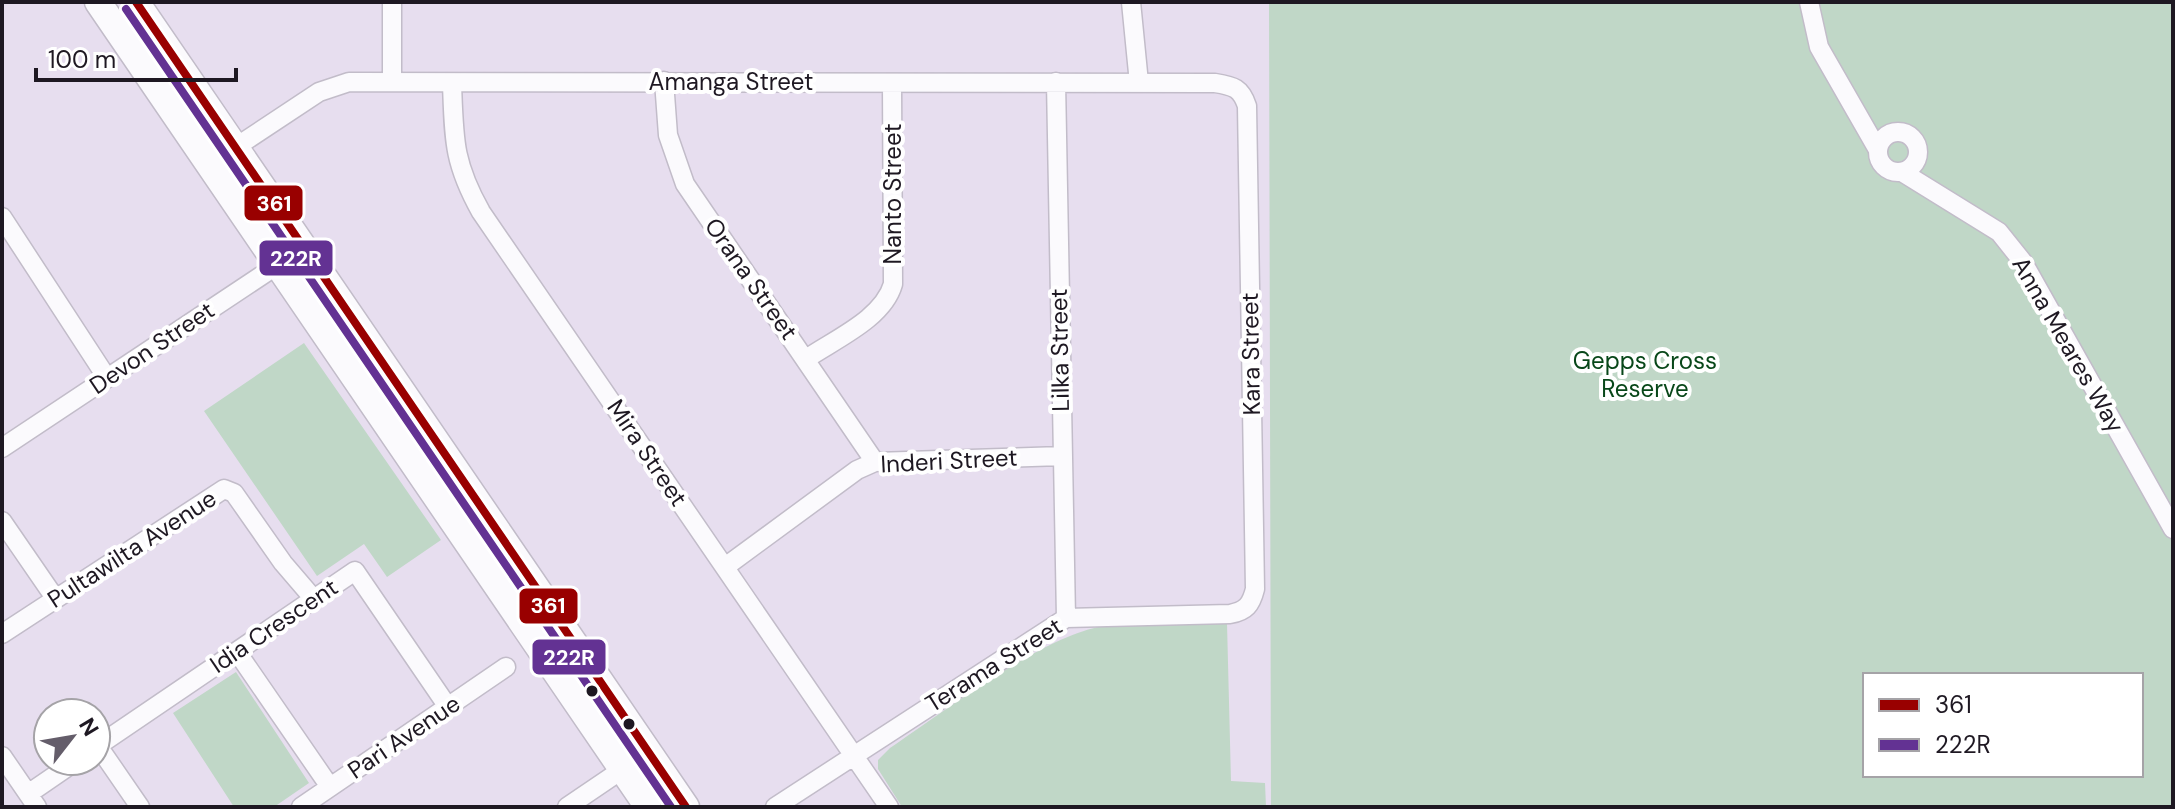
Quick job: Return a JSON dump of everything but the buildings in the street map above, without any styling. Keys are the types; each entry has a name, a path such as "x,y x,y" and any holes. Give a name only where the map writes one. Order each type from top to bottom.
{"highway":[{"path":"98,2 648,807"},
{"path":"136,2 686,807"},
{"path":"197,148 236,147"},
{"path":"222,185 236,147"}],"street":[{"path":"392,2 392,80"},
{"path":"1131,2 1139,83"},
{"path":"1809,2 1819,47 1862,118 1884,166 1909,167 1919,151 1914,139 1904,132 1892,133 1882,139 1878,150"},
{"name":"Orana Street","path":"664,81 668,135 685,184 875,462"},
{"name":"Amanga Street","path":"236,147 319,92 349,82 1215,83 1233,86 1242,92"},
{"name":"Lilka Street","path":"1056,82 1066,618"},
{"name":"Mira Street","path":"452,83 455,151 461,177 490,225 889,807"},
{"name":"Nanto Street","path":"806,359 873,314 889,298 893,284 892,83"},
{"name":"Kara Street","path":"1242,92 1247,106 1255,589 1252,604 1242,612"},
{"path":"1862,118 1892,133"},
{"name":"Anna Meares Way","path":"1909,167 1931,192 1970,210 1999,232 2023,262 2173,529"},
{"path":"2,217 107,378"},
{"name":"Devon Street","path":"2,448 303,248"},
{"name":"Inderi Street","path":"725,567 857,470 875,462 1062,456"},
{"name":"Pultawilta Avenue","path":"2,634 224,489 234,493 283,563 313,598"},
{"path":"2,521 55,598"},
{"name":"Idia Crescent","path":"112,737 355,571 448,707"},
{"name":"Terama Street","path":"775,807 1066,618 1242,612"},
{"path":"237,652 326,796"},
{"name":"Pari Avenue","path":"301,807 326,796 506,667"},
{"path":"567,807 648,752"},
{"path":"2,756 33,800 58,777"},
{"path":"112,768 140,807"}],"green space":[{"name":"Gepps Cross Reserve","path":"1269,2 2173,2 2173,807 1271,807"},
{"path":"304,343 441,540 387,577 364,544 317,576 204,411"},
{"path":"1227,623 1231,781 1265,783 1266,807 902,807 878,769 878,760 890,748 994,677 1051,644 1103,626"},
{"path":"236,672 309,783 274,807 234,807 173,713"}],"transit line":[{"name":"361","path":"136,2 686,807"},
{"name":"222R","path":"126,9 671,807"}]}
